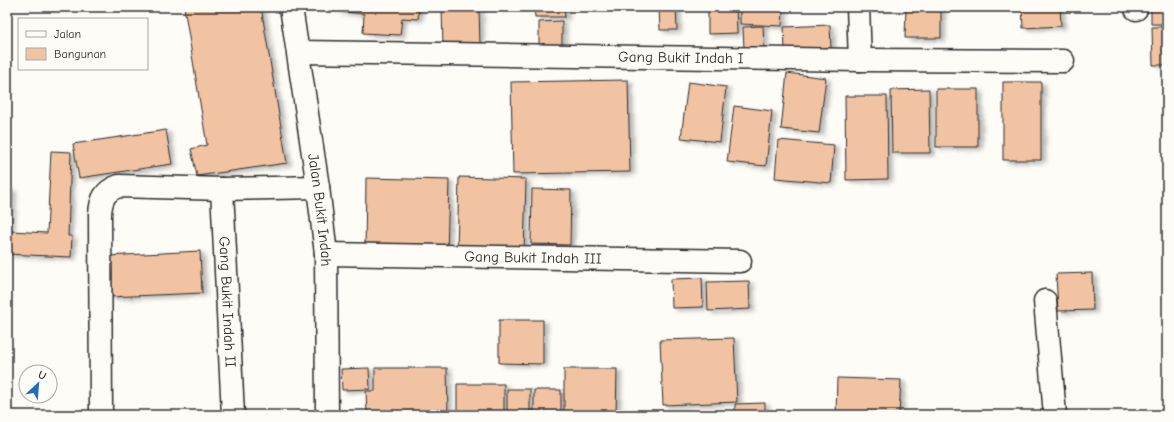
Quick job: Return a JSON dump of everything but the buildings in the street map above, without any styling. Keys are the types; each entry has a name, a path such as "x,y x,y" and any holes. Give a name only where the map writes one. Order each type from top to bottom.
{"street":[{"name":"Jalan Bukit Indah","path":"291,7 299,52 326,254 327,415"},
{"path":"858,7 860,60"},
{"name":"Gang Bukit Indah I","path":"299,52 860,60 1063,61"},
{"path":"101,415 100,214 104,196 111,189 119,186 222,189 318,187"},
{"name":"Gang Bukit Indah II","path":"222,189 233,415"},
{"name":"Gang Bukit Indah III","path":"326,254 740,262"},
{"path":"1044,301 1055,415"}]}
